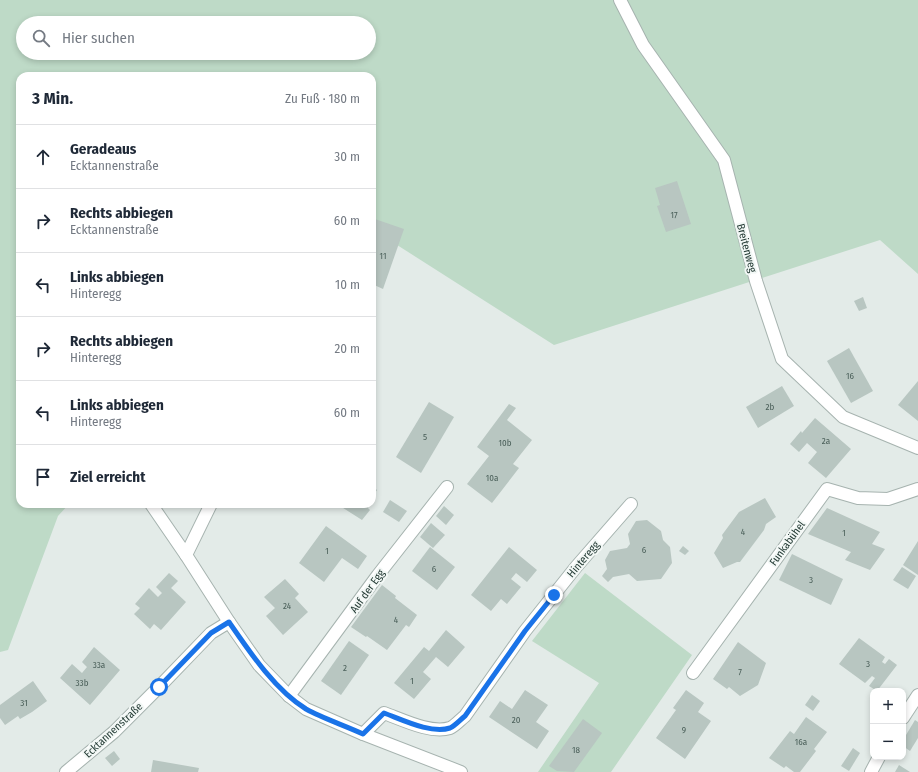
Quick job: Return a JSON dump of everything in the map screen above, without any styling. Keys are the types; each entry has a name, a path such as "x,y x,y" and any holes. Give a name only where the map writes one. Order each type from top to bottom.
{"street":[{"name":"Breitenweg","path":"620,0 643,45 724,160 756,281 782,359 843,417 918,448"},
{"name":"Auf der Egg","path":"290,696 378,575 447,487"},
{"name":"Funkabühel","path":"693,673 827,489 858,498 888,499 918,489"},
{"name":"Hinteregg","path":"363,734 384,713 427,728 439,730 452,727 465,716 525,631 631,504"},
{"path":"154,508 259,665 290,696 306,709 363,734 461,772"},
{"path":"186,555 208,508"},
{"name":"Ecktannenstraße","path":"66,772 114,732 211,633 229,622"},
{"path":"906,713 918,695"},
{"path":"871,772 877,760"}],"green space":[{"path":"0,0 918,0 918,274 880,240 554,345 376,232 376,72 16,72 16,508 65,508 58,516 8,650 0,652"},
{"path":"585,573 692,655 611,772 538,772 599,683 532,641"}],"building":[{"path":"677,181 691,224 666,232 657,206 660,205 655,188"},
{"path":"376,219 404,229 383,289 376,286"},
{"path":"863,297 867,308 859,311 854,301"},
{"path":"849,348 873,391 851,403 827,361"},
{"path":"918,381 918,421 898,405"},
{"path":"782,386 794,406 758,428 746,407"},
{"path":"429,402 454,417 421,473 396,457"},
{"path":"509,404 516,408 507,420 532,440 513,464 519,468 492,503 467,484 489,456 477,447"},
{"path":"815,418 851,449 826,478 808,463 817,452 807,443 799,452 790,444"},
{"path":"765,498 776,517 766,524 764,530 740,562 723,568 714,553 723,538 722,535 739,512"},
{"path":"390,500 407,511 399,522 383,512"},
{"path":"444,506 454,515 446,525 436,516"},
{"path":"343,508 368,508 370,510 362,520"},
{"path":"827,508 880,532 872,544 885,549 870,570 845,560 851,552 808,534"},
{"path":"647,520 661,531 663,540 670,547 672,563 661,579 637,581 629,574 613,577 608,582 602,576 607,569 605,560 610,551 627,548 630,544 628,534 636,521"},
{"path":"431,523 445,535 433,548 420,537"},
{"path":"326,526 367,556 358,569 342,558 324,582 299,563"},
{"path":"918,541 918,575 903,565"},
{"path":"683,546 689,551 685,555 679,551"},
{"path":"430,547 455,567 437,590 412,571"},
{"path":"509,547 537,570 527,582 516,573 511,579 521,587 507,604 501,599 491,611 471,595"},
{"path":"792,554 843,579 831,605 779,580"},
{"path":"902,567 916,576 908,589 893,580"},
{"path":"169,573 178,581 171,588 186,602 161,630 154,624 150,629 134,614 140,608 135,604 149,588 158,597 162,593 156,587"},
{"path":"285,579 299,594 295,598 308,612 283,635 266,616 275,608 264,597"},
{"path":"382,585 396,596 395,598 417,615 409,627 406,625 387,650 351,627"},
{"path":"446,630 465,647 448,667 436,657 423,672 431,679 414,699 394,683 424,647 429,651"},
{"path":"859,638 885,657 882,662 885,664 889,659 897,665 879,688 872,688 869,686 875,678 872,676 865,683 839,664"},
{"path":"349,641 369,655 341,695 321,681"},
{"path":"738,642 766,663 758,685 740,696 729,687 727,689 713,679"},
{"path":"94,647 120,670 90,705 60,678 72,664 82,673 87,667 82,662"},
{"path":"33,681 47,701 20,719 18,716 5,725 0,718 0,705"},
{"path":"525,690 548,705 536,722 549,731 537,749 489,717 500,701 512,709"},
{"path":"686,690 704,703 698,712 711,721 685,759 656,738 676,710 673,708"},
{"path":"812,695 820,701 813,711 805,705"},
{"path":"806,717 827,732 814,749 816,751 800,772 794,772 786,766 784,768 769,758 790,731 794,734"},
{"path":"583,719 602,733 574,772 557,771 549,766"},
{"path":"915,720 918,722 918,738 910,751 906,748 906,735"},
{"path":"853,748 860,753 849,771 841,766"},
{"path":"114,751 120,759 112,766 105,758"},
{"path":"153,760 199,768 198,772 151,772"},
{"path":"899,765 910,772 895,772"}],"route":[{"path":"159,687 211,633 229,622 259,665 290,696 306,709 363,734 384,713 427,728 439,730 452,727 465,716 525,631 554,595"}]}
